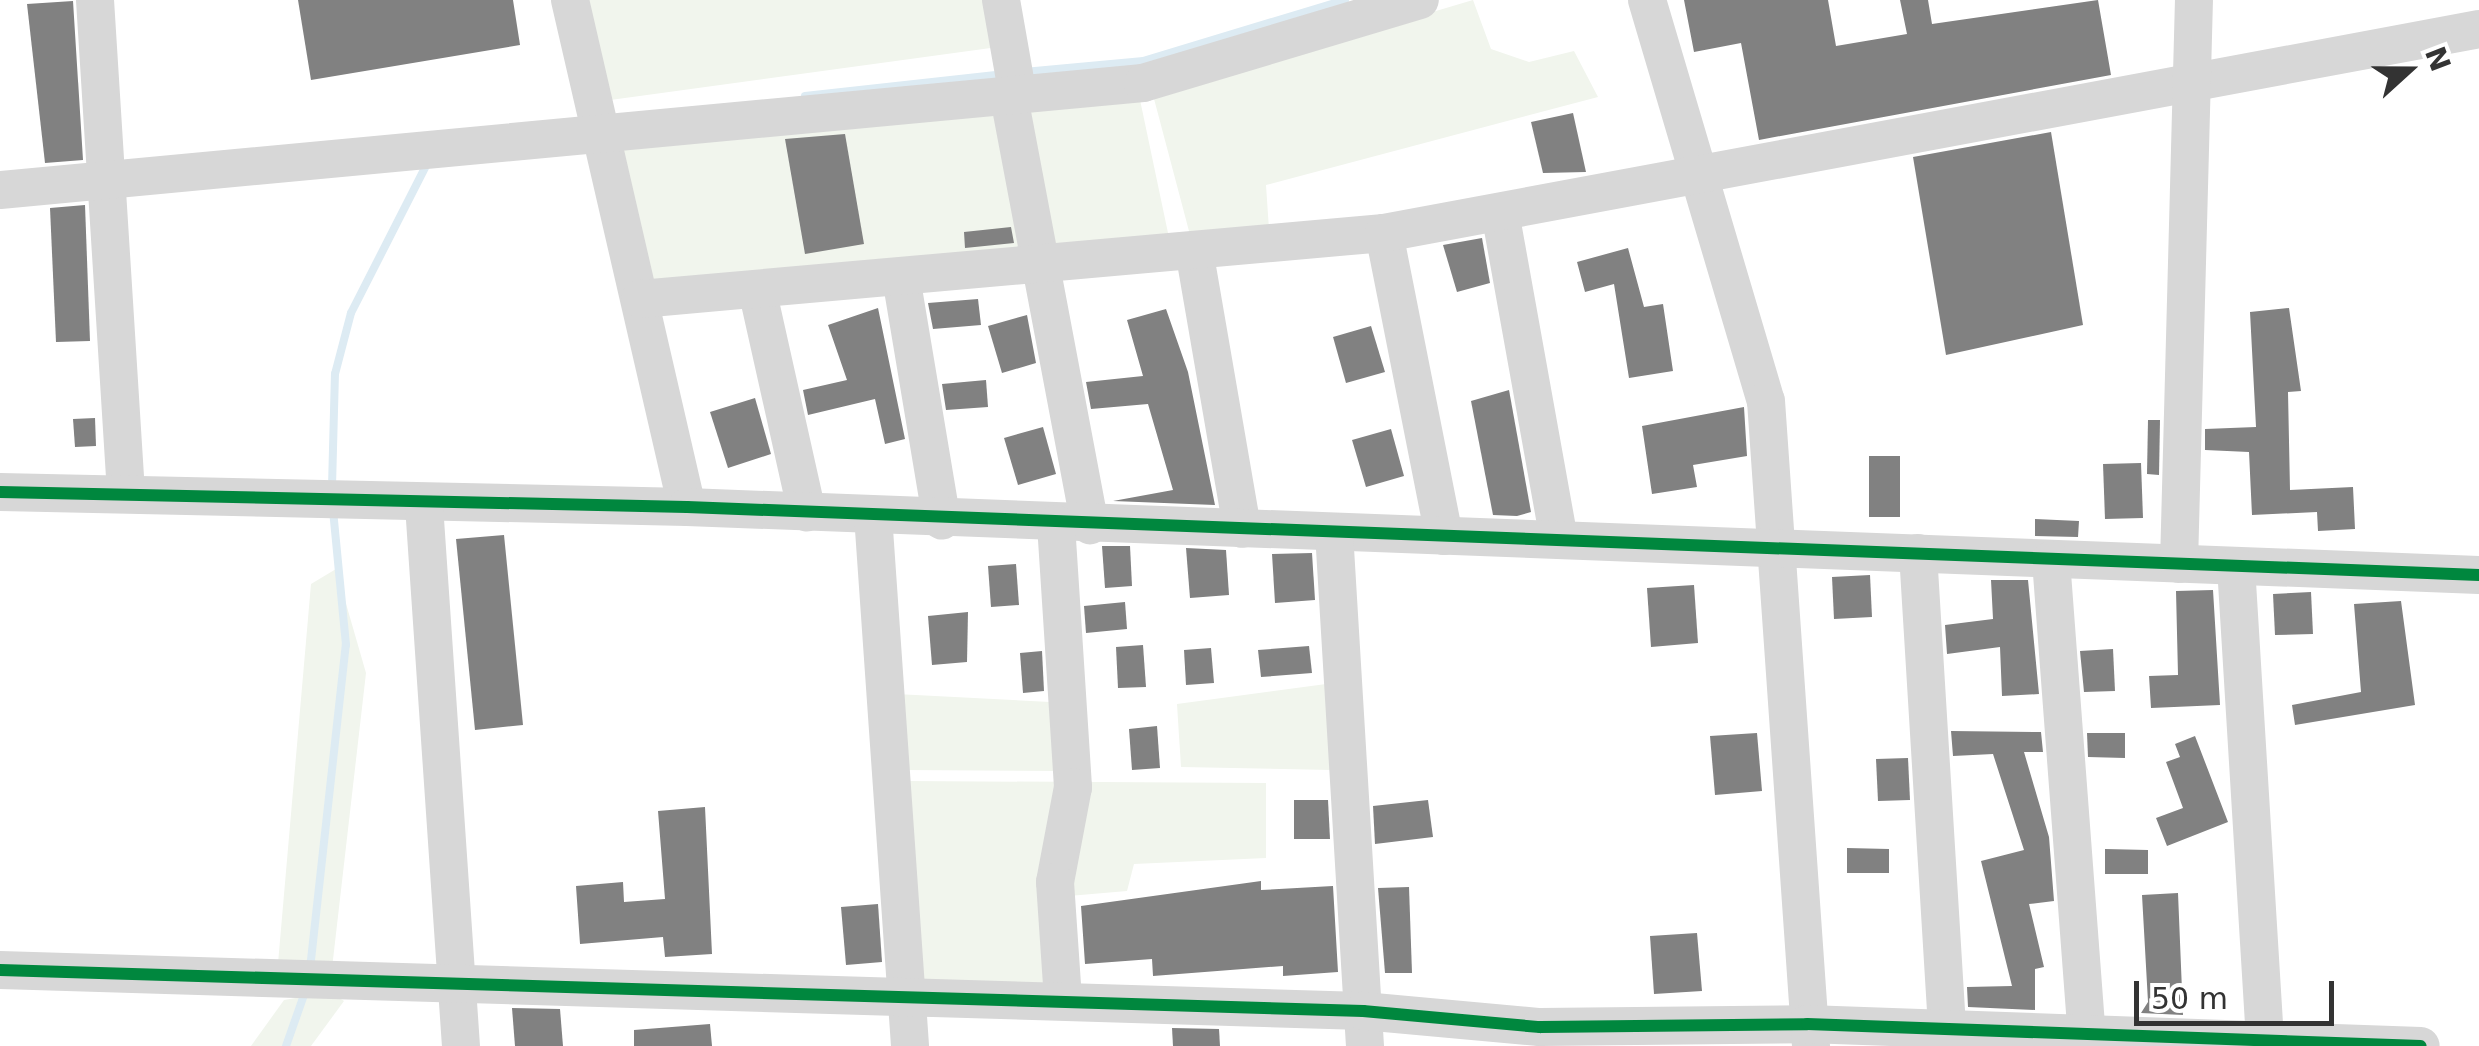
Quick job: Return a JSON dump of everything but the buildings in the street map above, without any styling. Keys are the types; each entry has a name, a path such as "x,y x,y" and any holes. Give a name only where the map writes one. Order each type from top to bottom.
{"street":[{"path":"95,0 126,492"},
{"path":"570,0 687,507"},
{"path":"1000,0 1046,264 1073,524 1073,787 1056,882 1063,1000"},
{"path":"0,190 603,140 1142,82 1420,0"},
{"path":"1647,0 1766,400 1809,1035"},
{"path":"2179,564 2194,0"},
{"path":"640,299 1384,233 2479,29"},
{"path":"1500,212 1559,540"},
{"path":"1384,233 1444,536"},
{"path":"1194,250 1242,530"},
{"path":"901,277 942,520"},
{"path":"757,289 807,512"},
{"path":"0,492 126,492 424,505 687,507 942,520 2479,575"},
{"path":"424,505 460,1046"},
{"path":"873,515 910,1046"},
{"path":"1334,532 1364,1028"},
{"path":"1918,553 1946,1030"},
{"path":"2051,560 2087,1039"},
{"path":"2236,566 2265,1043"},
{"path":"0,970 1063,1000 1364,1028 1809,1035 1946,1030 2087,1039 2421,1046"}],"shaded area":[{"path":"580,0 992,0 998,47 603,101"},
{"path":"1473,0 1491,49 1529,62 1574,51 1598,97 1266,185 1270,244 1194,250 1153,95"},
{"path":"1139,95 1172,252 640,299 613,139"},
{"path":"336,569 366,673 331,977 277,975 311,584"},
{"path":"1326,684 1332,770 1181,767 1177,704"},
{"path":"896,694 1050,702 1057,771 900,770"},
{"path":"904,781 1266,783 1266,858 1134,864 1127,891 1057,897 1063,1000 916,995"},
{"path":"330,992 344,1001 311,1046 251,1046 284,1000"}],"waterway":[{"path":"1024,72 1143,61 1345,0"},
{"path":"805,96 1005,74"},
{"path":"332,487 335,374 351,313 428,162"},
{"path":"310,969 346,645 333,511"},
{"path":"286,1046 305,992"}],"cycle path":[{"path":"0,492 687,507 2479,575"},
{"path":"0,970 1363,1011 1540,1027 1807,1024 2421,1046"}]}
